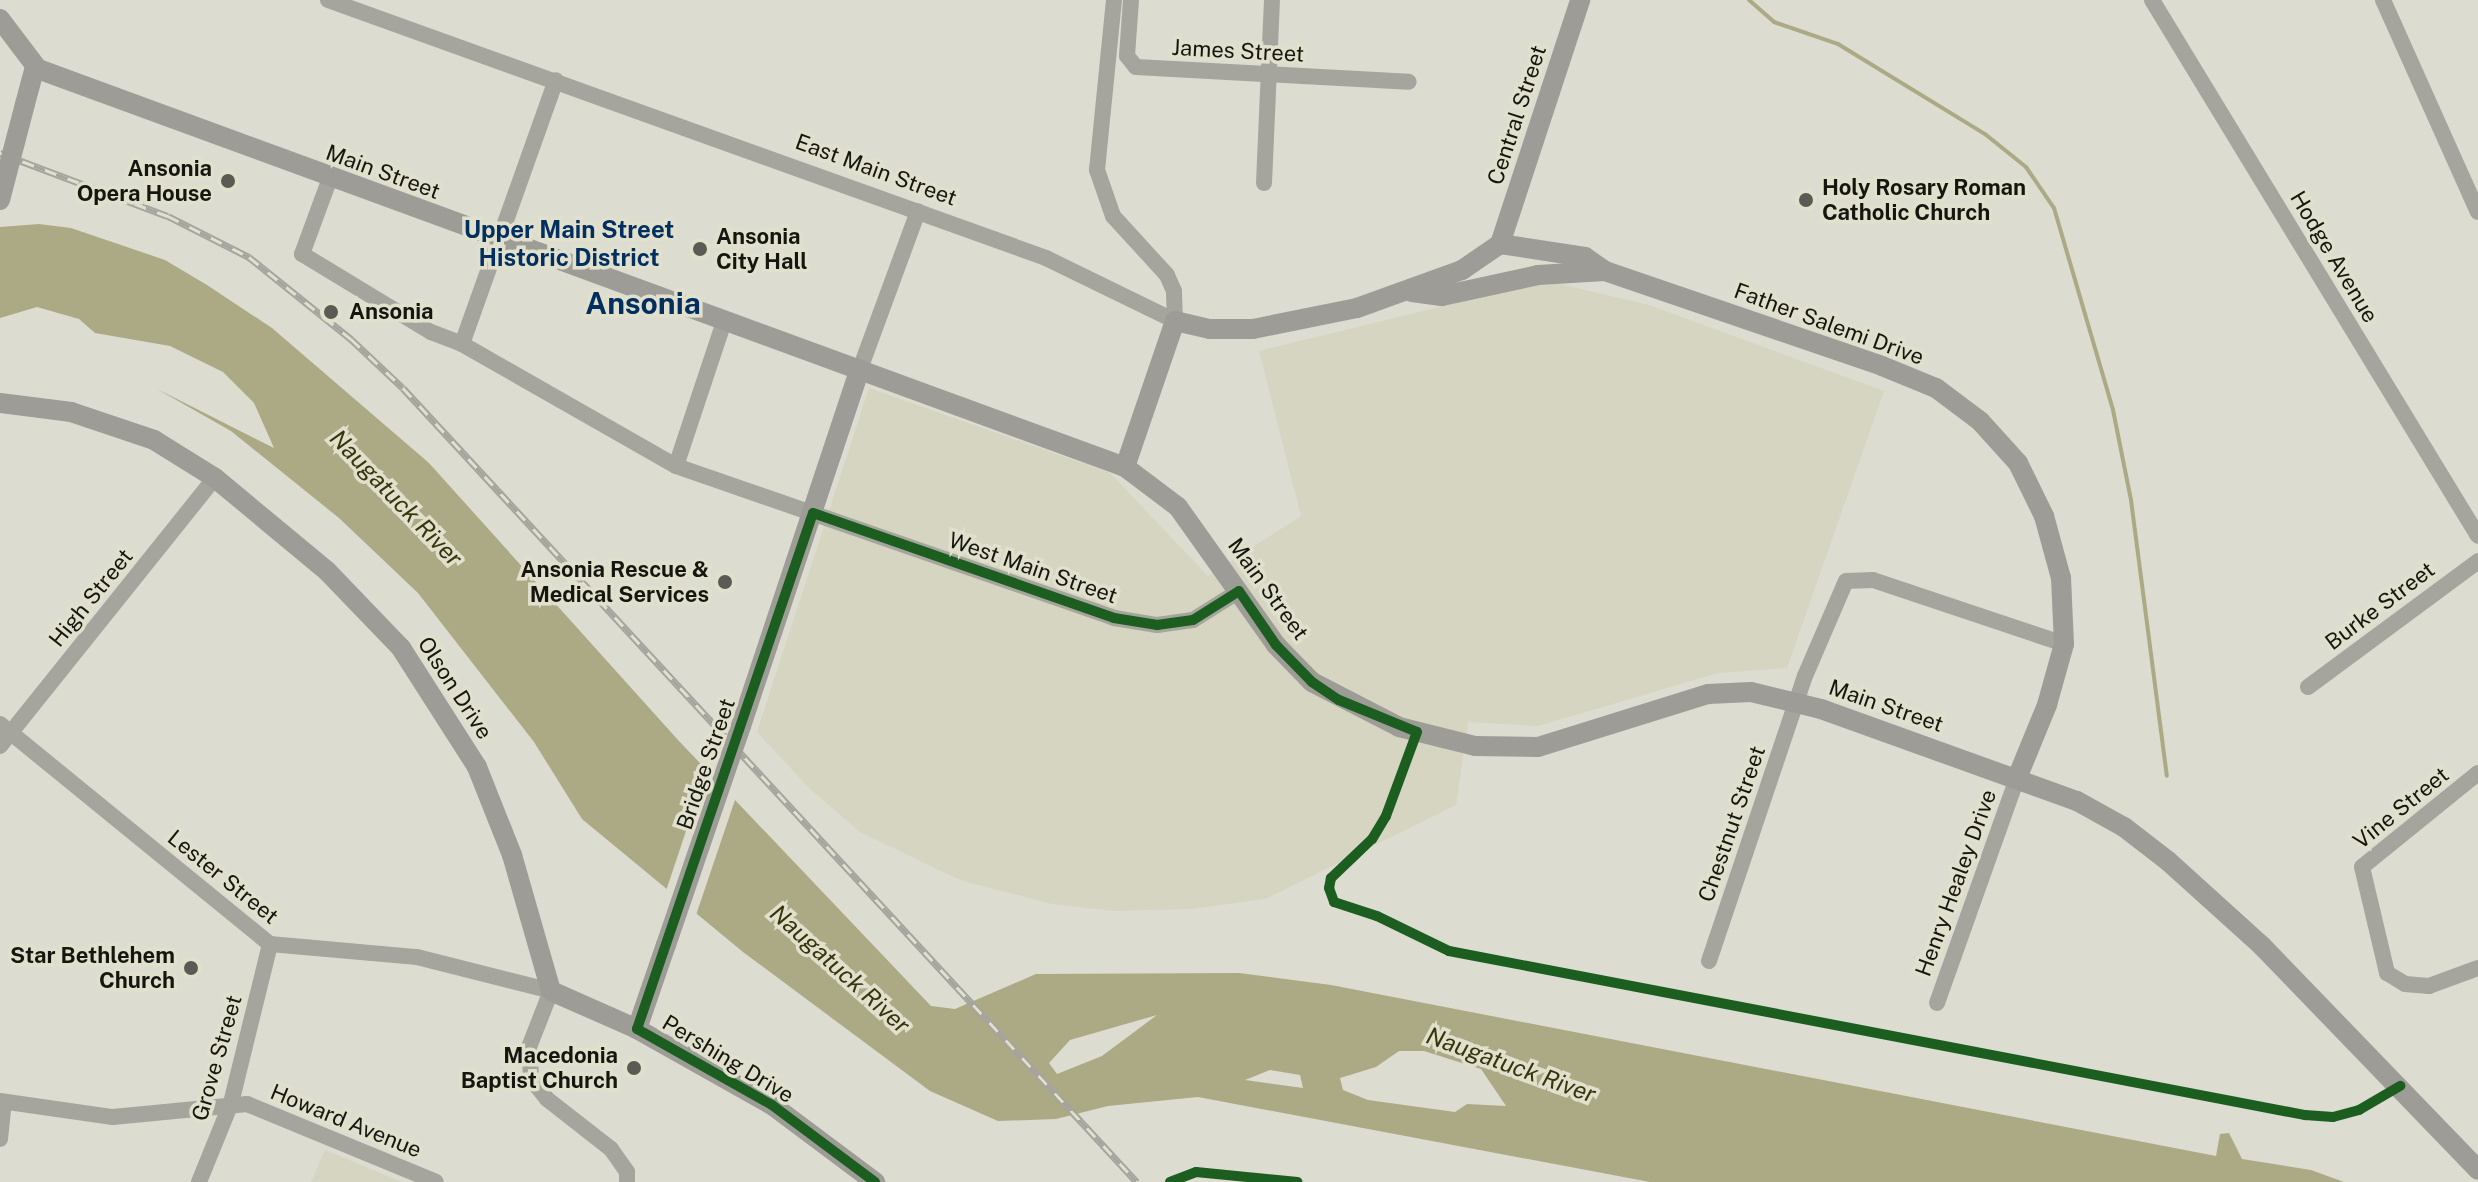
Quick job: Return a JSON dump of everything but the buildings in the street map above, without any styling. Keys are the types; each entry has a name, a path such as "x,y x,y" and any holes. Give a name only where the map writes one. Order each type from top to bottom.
{"main road":[{"name":"Central Street","path":"1500,244 1580,0"},
{"path":"0,19 35,66 0,200"},
{"name":"Main Street","path":"35,66 498,240 1125,467 1178,507 1276,645 1321,688 1399,727 1475,746 1553,745 1708,694 1751,692 1799,701 2017,778 2124,827 2168,861 2314,996 2478,1170"},
{"name":"East Main Street","path":"1175,321 1209,329 1253,329 1409,291 1473,264 1500,244"},
{"path":"1500,244 1538,275"},
{"name":"Father Salemi Drive","path":"1500,244 1585,257 1605,271 1882,366 1936,388 1980,421 2018,463 2044,516 2061,578 2064,644 2047,705 2017,778"},
{"name":"Father Salemi Drive","path":"1538,275 1605,271"},
{"name":"East Main Street","path":"1409,291 1442,296 1538,275"},
{"path":"1125,467 1175,321"},
{"name":"Bridge Street","path":"637,1029 860,369"},
{"name":"Olson Drive","path":"0,403 71,412 154,440 215,478 365,606 453,722 512,855 551,991"},
{"name":"Pershing Drive","path":"551,991 637,1029 772,1105 875,1182"}],"street":[{"name":"East Main Street","path":"328,0 1046,258 1175,321"},
{"path":"1114,0 1097,170 1113,216 1167,275 1174,291 1175,321"},
{"name":"James Street","path":"1131,0 1127,56 1136,67 1409,82"},
{"path":"1264,183 1272,0"},
{"name":"Hodge Avenue","path":"2152,0 2478,536"},
{"path":"2383,0 2478,212"},
{"path":"462,344 556,80"},
{"name":"West Main Street","path":"330,178 302,254 431,332 462,344 676,466 1114,618 1157,625 1193,620 1239,591"},
{"name":"Bridge Street","path":"860,369 918,211"},
{"path":"676,466 724,322"},
{"name":"High Street","path":"4,734 215,478"},
{"name":"Burke Street","path":"2308,687 2478,561"},
{"name":"Chestnut Street","path":"1709,961 1836,596 1846,581 1859,577 2064,644"},
{"name":"Lester Street","path":"4,734 270,944 417,957 551,991"},
{"name":"Vine Street","path":"2478,773 2362,867 2387,973 2405,984 2429,986 2478,968"},
{"name":"Henry Healey Drive","path":"1937,1003 2017,778"},
{"name":"Grove Street","path":"199,1182 231,1103 270,944"},
{"path":"551,991 529,1047 531,1079 547,1099 611,1149 627,1172 627,1182"},
{"path":"0,1139 2,1102"},
{"name":"Howard Avenue","path":"2,1102 113,1117 231,1103 247,1104 436,1182"}],"shaded area":[{"path":"1547,281 1649,305 1884,391 1787,668 1718,673 1538,726 1468,722 1456,805 1265,899 1192,909 1113,911 1052,904 960,880 860,832 809,788 757,732 869,388 1110,473 1208,576 1301,516 1259,351"},
{"path":"325,1150 402,1182 311,1182"}],"water":[{"name":"Naugatuck River","path":"39,224 71,228 165,260 272,328 429,463 678,740 931,1006 955,1009 1036,974 1239,973 1331,985 2216,1156 2220,1134 2229,1133 2242,1159 2311,1170 2344,1182 1650,1182 1198,1097 1108,1106 1056,1119 998,1121 930,1091 743,952 582,819 534,742 418,593 339,518 231,431 157,389 274,448 254,403 223,372 170,346 95,333 79,319 37,307 0,318 0,227","holes":["1157,1015 1102,1056 1057,1074 1049,1063 1070,1040","1399,1051 1424,1051 1481,1069 1506,1106 1467,1104 1455,1112 1368,1100 1343,1090 1340,1078 1376,1067","1270,1070 1300,1075 1303,1088 1245,1080"]}],"pier":[{"path":"708,765 737,794 695,918 665,894"}],"waterway":[{"path":"1749,0 1774,22 1838,44 1985,134 2026,167 2054,208 2113,410 2131,500 2167,776"}],"railway":[{"path":"0,153 168,216 249,257 351,339 403,388 1137,1182"}],"cycle path":[{"path":"875,1182 772,1105 637,1029 813,513 1114,618 1157,625 1193,620 1239,591 1276,645 1312,682 1339,700 1417,732 1386,816 1372,839 1331,878 1329,888 1334,902 1377,916 1449,951 2305,1115 2333,1117 2359,1110 2400,1086"},
{"path":"1170,1182 1196,1172 1298,1182"}],"place":[{"name":"Ansonia Opera House","path":"228,181"},
{"name":"Holy Rosary Roman Catholic Church","path":"1806,200"},
{"name":"Ansonia City Hall","path":"700,249"},
{"name":"Ansonia","path":"331,312"},
{"name":"Ansonia Rescue & Medical Services","path":"725,582"},
{"name":"Star Bethlehem Church","path":"191,968"},
{"name":"Macedonia Baptist Church","path":"634,1068"}],"district":[{"name":"Upper Main Street Historic District","path":"569,244"},
{"name":"Ansonia","path":"643,303"}]}
